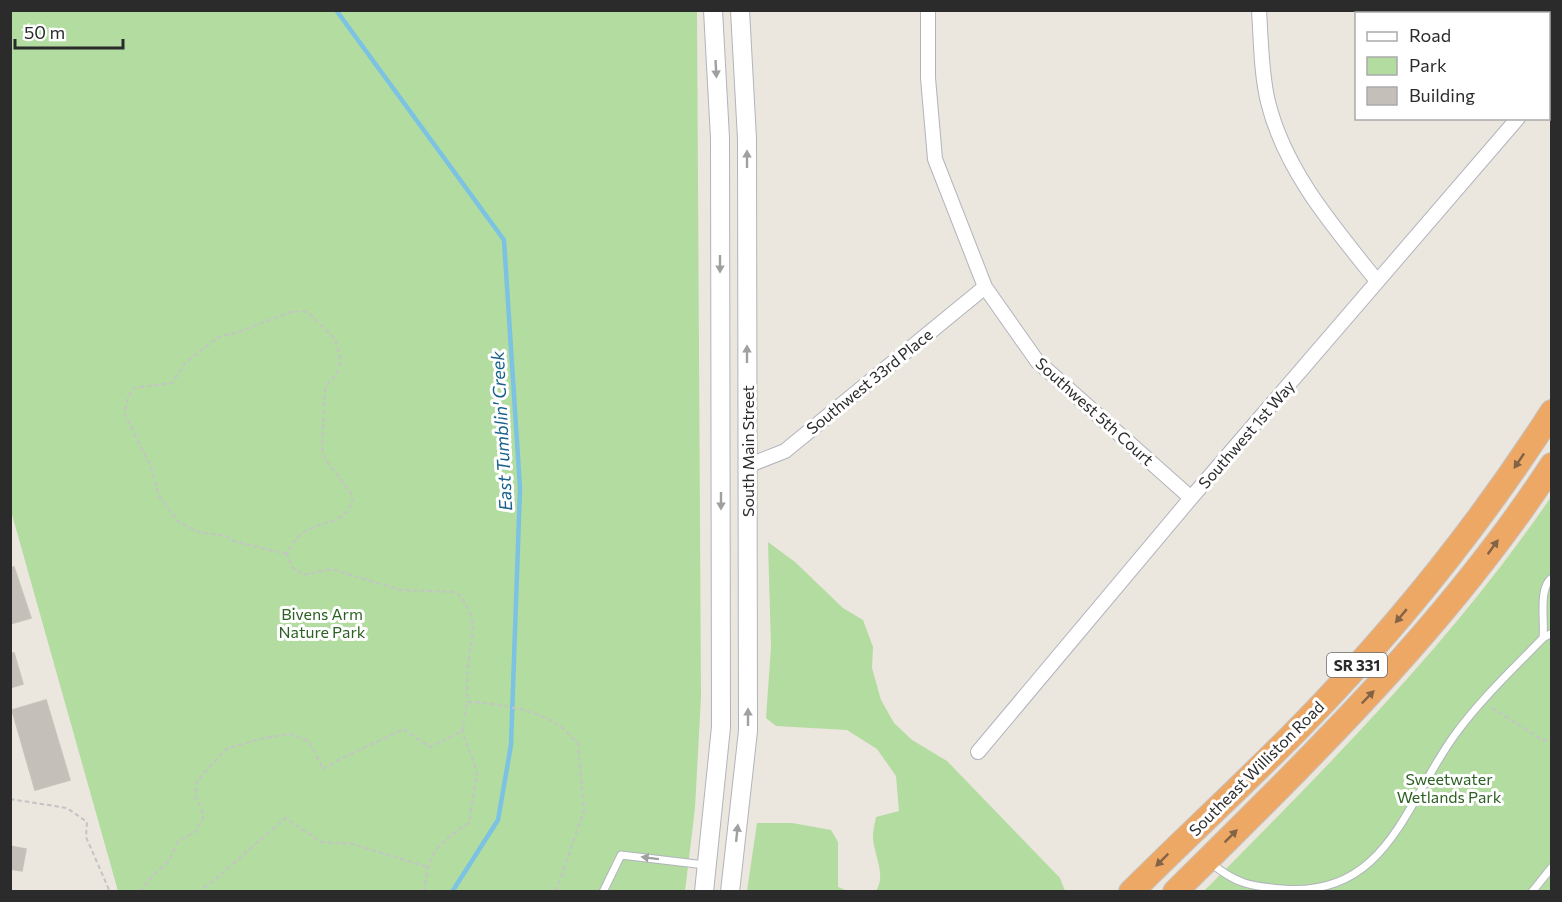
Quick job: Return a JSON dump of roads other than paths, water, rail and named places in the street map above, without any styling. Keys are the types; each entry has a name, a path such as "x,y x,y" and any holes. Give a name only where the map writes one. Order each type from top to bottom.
{"highway":[{"name":"Southeast Williston Road","path":"1131,891 1299,727 1392,627 1467,533 1551,412"},
{"name":"Southeast Williston Road","path":"1175,891 1377,687 1488,554 1551,465"},
{"path":"1184,838 1207,860"}],"main road":[{"name":"South Main Street","path":"704,891 718,774 721,727 720,138 713,10"},
{"name":"South Main Street","path":"730,891 748,731 747,139 740,10"},
{"path":"720,467 747,466"},
{"path":"718,774 743,775"}],"street":[{"name":"Southwest 5th Court","path":"928,10 928,78 935,159 985,287 1037,361 1191,498"},
{"path":"1258,10 1268,101 1291,164 1332,224 1377,281"},
{"name":"Southwest 1st Way","path":"978,752 1191,498 1516,120"},
{"name":"Southwest 33rd Place","path":"747,466 784,451 985,287"}],"lane":[{"path":"1544,638 1543,594 1546,582 1551,578"},
{"path":"1207,860 1231,879 1244,884 1299,890 1321,890 1371,862 1396,835 1418,791 1455,736 1483,701 1551,633"},
{"path":"603,891 621,855 708,865"},
{"path":"1532,891 1551,867"}],"waterway":[{"name":"East Tumblin' Creek","path":"336,10 504,240 520,488 511,745 498,820 452,892"}],"park label":[{"name":"Bivens Arm Nature Park","path":"322,622"},
{"name":"Sweetwater Wetlands Park","path":"1449,787"}]}
